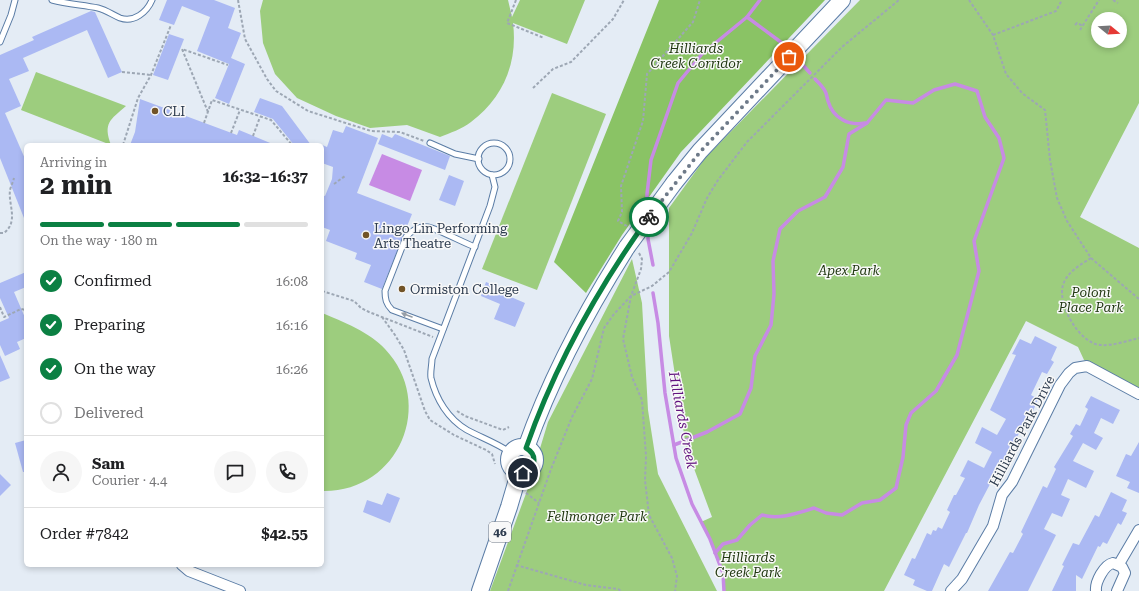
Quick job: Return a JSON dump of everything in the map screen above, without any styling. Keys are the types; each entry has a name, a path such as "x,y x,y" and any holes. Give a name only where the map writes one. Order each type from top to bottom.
{"main road":[{"path":"526,448 546,396 563,360 604,283 627,247 674,183 700,152 842,0"},
{"path":"518,448 526,448 533,454 533,466 527,472 518,473 510,465 509,457 511,453 518,448"},
{"name":"46","path":"480,591 509,507 518,473"}],"street":[{"name":"Hilliards Park Drive","path":"951,591 962,579 993,526 1002,495 1012,482 1060,386 1069,373 1075,368 1087,366 1139,394"},
{"path":"1119,564 1139,530"},
{"path":"1096,591 1097,582 1107,566 1113,563 1119,564 1125,573 1117,591"},
{"path":"184,567 189,571 240,591"}],"lane":[{"path":"0,42 11,15 11,9 15,0"},
{"path":"52,0 101,9 122,19 130,19 140,16 150,6 152,0"},
{"path":"430,144 455,154 479,159"},
{"path":"497,144 507,149 510,159 507,170 498,175 492,175 482,170 479,159 480,154 487,145 497,144"},
{"path":"492,175 495,187 490,206 432,360 431,377 440,403 452,419 460,425 502,446 511,453"},
{"path":"443,329 392,310 388,306 385,298 385,291 406,237 410,232 418,228 429,227 474,247"}],"path":[{"path":"238,0 244,40 276,91 308,111 371,131 400,132 430,144"},
{"path":"516,0 507,23 544,38"},
{"path":"533,88 553,69 571,62 613,19 624,0"},
{"path":"618,221 622,212 621,186 643,121 647,74 694,22 700,0"},
{"path":"508,591 516,565 572,417 592,378 604,328 614,314 631,296 652,286 669,272 692,233 707,198 718,180 747,142 842,47 899,0"},
{"path":"969,0 993,35 1006,74 1022,93 1045,110 1050,160 1057,198 1067,221 1091,258 1139,299"},
{"path":"993,35 1056,11 1062,0"},
{"path":"1080,30 1100,0"},
{"path":"1113,0 1118,3"},
{"path":"1075,25 1077,23 1083,26"},
{"path":"124,143 138,98 151,75 171,25"},
{"path":"208,112 182,49 228,65"},
{"path":"122,72 151,75"},
{"path":"204,123 212,100 271,120 290,143"},
{"path":"231,133 240,110"},
{"path":"253,136 260,117"},
{"path":"334,184 345,176"},
{"path":"0,233 4,233 11,225 12,207 10,191 14,178"},
{"path":"1091,258 1069,273 1063,285 1062,295 1065,309 1084,339 1099,345 1114,344 1139,338"},
{"path":"324,291 354,300 361,308 369,312 440,339"},
{"path":"631,296 623,339 632,377 642,400 646,456 644,480 649,515 672,558 677,576 675,591"},
{"path":"0,307 4,317 21,309 24,310"},
{"path":"454,409 465,416 503,430 510,427"},
{"path":"524,491 539,503"},
{"path":"516,565 586,585 618,588 621,591"}],"green space":[{"path":"263,0 508,0 512,17 520,0 585,0 567,44 513,23 513,52 506,78 500,91 492,102 471,122 460,129 440,137 407,125 370,128 336,116 297,98 275,74 263,43 260,11"},
{"name":"Hilliards Creek Corridor","path":"659,0 825,0 681,152 622,235 586,293 554,262"},
{"name":"Apex Park","path":"860,0 1139,0 1139,103 1080,217 1139,248 1139,388 1084,360 1078,347 1026,321 884,591 724,591 723,573 710,539 701,522 712,517 686,447 669,336 669,208 706,157"},
{"path":"36,72 126,106 110,122 108,132 110,143 106,143 21,110"},
{"path":"552,93 606,114 537,290 482,269"},
{"name":"Fellmonger Park","path":"632,259 642,303 648,410 658,474 717,591 490,591 528,488 548,422"},
{"path":"324,314 364,333 379,343 400,371 408,395 408,419 402,441 389,461 371,477 349,488 324,491"}],"shaded area":[{"path":"382,154 422,170 410,201 369,185"}],"building":[{"path":"167,0 214,0 235,8 228,28 241,33 231,58 245,64 229,104 215,98 229,64 197,51 210,17 182,6 174,25 159,20"},
{"path":"91,11 95,12 122,72 108,78 87,30 23,58 29,71 9,79 21,106 5,113 24,156 24,218 0,158 0,55 34,40 32,37"},
{"path":"169,34 184,39 168,80 153,75"},
{"path":"260,98 282,106 310,143 292,143 273,119 254,112"},
{"name":"CLI","path":"140,99 237,135 239,130 270,143 131,143 135,132"},
{"name":"Lingo Lin Performing Arts Theatre","path":"346,126 378,138 357,193 412,214 382,289 364,282 371,265 355,259 357,253 326,241 330,230 324,228 324,196 332,179 333,167 324,164 324,146 327,147 333,130 343,133"},
{"path":"382,134 392,138 395,134 450,156 445,170 378,144"},
{"path":"449,175 464,181 455,206 439,200"},
{"path":"24,273 24,288 14,292 24,315 24,339 17,342 20,349 5,356 0,345 0,322 9,318 0,298 0,283"},
{"path":"486,282 501,288 499,292 525,303 515,327 494,319 500,304 481,296"},
{"path":"1035,336 1057,347 1051,360 1054,362 1047,374 1042,372 1031,395 1038,399 1033,411 1031,410 1014,443 1003,469 999,467 949,567 944,564 932,591 927,591 913,585 915,580 904,575 912,558 915,559 927,533 931,535 933,530 936,531 938,527 942,529 950,512 947,510 954,495 956,495 965,478 960,476 968,460 984,468 992,452 975,443 982,427 997,435 1006,419 990,410 1016,355 1012,354 1020,339 1031,344"},
{"path":"0,355 10,378 0,382"},
{"path":"1091,396 1120,410 1113,424 1101,418 1094,433 1103,438 1096,450 1083,443 1073,461 1094,471 1086,488 1068,479 1061,495 1070,499 1062,517 1052,513 1044,529 1056,535 1028,591 988,591 1010,552 1013,553 1023,534 1021,532 1043,486 1047,488 1056,469 1054,467 1073,436 1070,434 1076,424 1080,426 1088,409 1085,407"},
{"path":"24,441 24,472 23,472 15,443"},
{"path":"1139,442 1139,493 1127,488 1130,482 1116,476 1126,454 1131,456"},
{"path":"0,474 11,485 0,496"},
{"path":"1111,492 1127,500 1122,511 1127,513 1121,525 1118,523 1107,544 1103,542 1100,547 1098,546 1082,579 1076,575 1076,591 1052,591 1064,566 1062,565 1073,543 1079,545 1095,515 1099,517"},
{"path":"387,493 400,498 390,523 363,512 367,500 382,505"}],"waterway":[{"name":"Hilliards Creek","path":"647,210 647,194 651,160 678,83 702,54 747,17 760,0"},
{"path":"747,17 782,43"},
{"path":"801,63 810,73"},
{"path":"815,79 824,89 830,107 837,116 847,122 859,124 865,123"},
{"path":"674,445 707,432 740,414 751,388 755,356 771,325 774,294 773,261 780,229 798,211 825,197 843,167 849,134 867,123 886,100 913,103 934,90 955,84 977,91 985,117 999,138 1004,158 974,241 979,271 957,355 936,391 911,413 906,425 903,457 896,488 880,500 862,503 842,515 826,513 814,508 795,514 775,517 762,515 750,525 737,540 723,544 715,553"},
{"name":"Hilliards Creek","path":"648,228 648,239 653,265"},
{"name":"Hilliards Creek","path":"653,293 658,323 665,393 676,458 692,504 710,539 723,573 724,591"}],"way so far":[{"path":"649,217 674,183 700,152 789,57"}],"place":[{"name":"CLI","path":"155,111"},
{"name":"Lingo Lin Performing Arts Theatre","path":"366,235"},
{"name":"Ormiston College","path":"402,289"}],"route":[{"path":"523,473 530,470 533,466 533,454 526,448 546,396 563,360 604,283 627,247 649,217"}],"park label":[{"name":"Poloni Place Park","path":"1091,300"},
{"name":"Hilliards Creek Park","path":"748,564"}]}
